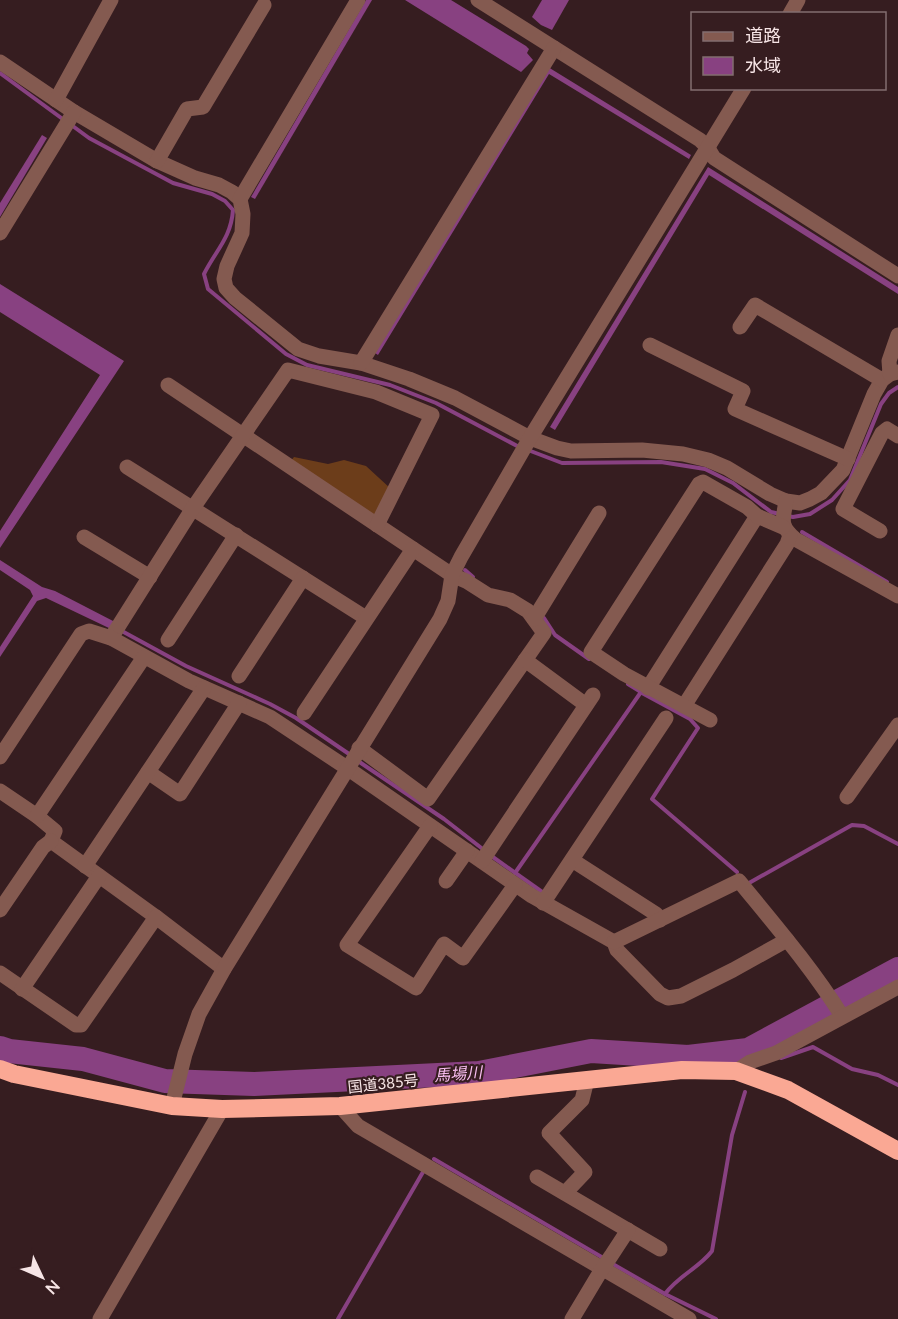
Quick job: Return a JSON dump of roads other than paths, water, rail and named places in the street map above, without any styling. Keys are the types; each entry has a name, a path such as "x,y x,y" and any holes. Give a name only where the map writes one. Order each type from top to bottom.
{"highway":[{"name":"国道385号","path":"0,1069 14,1074 222,1109 340,1106 682,1070 736,1071 788,1090 898,1151"}],"street":[{"path":"478,0 700,140 714,158 898,276"},
{"path":"56,100 104,2"},
{"path":"240,199 353,2"},
{"path":"157,161 187,109 203,107 264,5"},
{"path":"362,363 554,48"},
{"path":"0,62 56,100 70,119 195,178 219,185 240,199 243,214 242,233 226,266 226,288 235,298 298,349 319,356 362,363 409,379 455,398 529,440 557,448 571,451 642,450 683,454 757,516 785,518 800,503 810,500 851,471 887,429 898,436"},
{"path":"174,1101 185,1054 200,1014 224,969 440,619 448,601 452,575 461,558 529,440 743,90"},
{"path":"0,233 70,119"},
{"path":"740,327 755,305 890,375"},
{"path":"880,531 843,509 851,471 874,394 890,375 889,362 898,335"},
{"path":"650,345 742,391 735,409 851,471"},
{"path":"111,638 193,508 288,370 376,392 432,415 377,525"},
{"path":"0,757 81,634 89,631 111,638 204,688 270,717 353,758 428,799 544,633 528,611 510,600 488,595 452,575 168,385"},
{"path":"128,466 366,618"},
{"path":"705,471 727,468 770,494 795,539 897,592"},
{"path":"705,471 699,484 591,652 648,688 710,720"},
{"path":"534,619 599,513"},
{"path":"648,688 757,516"},
{"path":"684,706 787,544 785,518"},
{"path":"168,640 236,536"},
{"path":"84,537 150,577"},
{"path":"304,713 413,549"},
{"path":"239,676 303,578"},
{"path":"37,816 144,657"},
{"path":"486,855 589,700 525,660"},
{"path":"85,866 204,688"},
{"path":"147,772 180,794 239,703"},
{"path":"546,898 666,718"},
{"path":"847,797 898,725"},
{"path":"353,758 430,826 467,851 486,855 515,885 546,898 614,942 616,950 660,994 668,998 681,996 787,940"},
{"path":"0,791 55,831 51,841 43,847 0,910"},
{"path":"430,826 347,945 416,988 444,944 463,958 515,885"},
{"path":"51,841 224,969"},
{"path":"446,881 467,851"},
{"path":"572,860 656,914 660,920"},
{"path":"22,988 99,876"},
{"path":"614,942 739,881 787,940 842,1016"},
{"path":"0,973 76,1025 81,1025 156,917"},
{"path":"736,1071 750,1062 776,1053 898,987"},
{"path":"566,1193 585,1172 549,1133 582,1100 587,1080"},
{"path":"340,1106 358,1126 607,1262 689,1319"},
{"path":"100,1319 222,1109"},
{"path":"537,1177 660,1249"},
{"path":"572,1319 628,1230"}],"water":[{"path":"366,0 372,0 255,199 251,197"},
{"path":"405,0 451,0 526,46 529,49 527,53 533,60 521,72"},
{"path":"542,0 569,0 552,30 541,25 532,17"},
{"path":"548,67 691,155 689,159 549,74 378,355 375,353"},
{"path":"42,135 47,138 0,217 0,203"},
{"path":"708,167 898,287 898,294 709,175 555,430 550,427"},
{"path":"0,284 124,361 0,548 0,531 100,375 0,312"},
{"path":"0,560 42,587 55,591 115,622 111,629 46,598 37,601 0,657 0,647 33,596 30,590 0,570"}],"waterway":[{"path":"0,73 64,120"},
{"path":"70,124 89,138 173,183 212,194 225,201 233,210 232,220 226,236 204,274 208,289 286,354 307,365 390,385 436,403 521,448"},
{"path":"787,516 810,514 832,500 850,480 881,404 889,393 898,387"},
{"path":"528,450 562,463 661,462 705,469 733,483 771,512 780,514"},
{"path":"802,532 887,582"},
{"path":"465,570 473,577"},
{"path":"544,618 555,635 589,659"},
{"path":"120,630 186,666 296,718 352,756"},
{"path":"515,873 641,692 628,684"},
{"path":"642,693 690,719 698,728 652,799 737,872"},
{"path":"358,761 444,819 484,850"},
{"path":"749,883 852,825 864,826 898,844"},
{"path":"490,855 545,894"},
{"name":"馬場川","path":"0,1048 83,1059 165,1081 254,1084 479,1073 591,1051 688,1057 748,1050 898,969"},
{"path":"781,1058 813,1047 852,1069 878,1075 898,1085"},
{"path":"665,1294 712,1251 732,1135 745,1092"},
{"path":"434,1159 605,1259"},
{"path":"338,1319 423,1172"},
{"path":"611,1263 665,1294 716,1319"}]}
